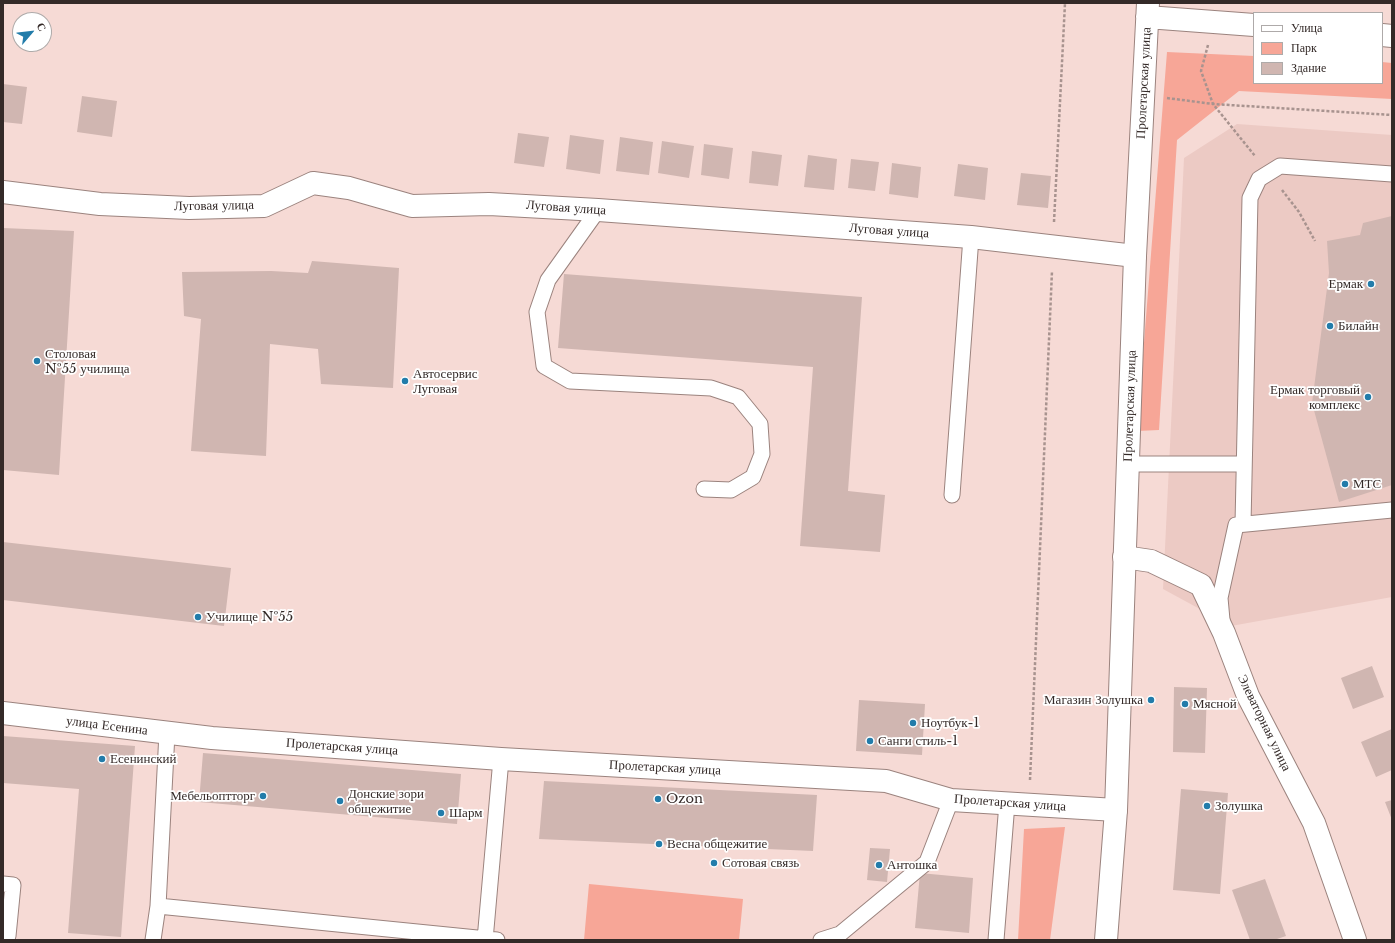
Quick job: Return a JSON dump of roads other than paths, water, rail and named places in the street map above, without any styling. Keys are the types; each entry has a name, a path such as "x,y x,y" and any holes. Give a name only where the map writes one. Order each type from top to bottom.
{"street":[{"path":"1147,10 1214,22 1253,25"},
{"name":"Пролетарская улица","path":"1106,940 1116,810 1135,256 1147,10"},
{"name":"Луговая улица","path":"3,192 100,204 189,208 264,206 313,183 349,188 412,206 489,204 598,210 971,237 1135,256"},
{"name":"Элеваторная улица","path":"1124,557 1151,561 1201,585 1224,633 1248,696 1314,823 1354,940"},
{"name":"улица Есенина","path":"3,713 212,738"},
{"name":"Пролетарская улица","path":"212,738 501,759 886,781 951,800 1116,810"}],"lane":[{"path":"1243,524 1250,198 1259,179 1280,166 1392,174"},
{"path":"598,210 548,280 538,312 544,366 570,381 711,388 738,397 760,424 762,454 753,477 731,490 704,489"},
{"path":"952,495 971,237"},
{"path":"1128,464 1244,464"},
{"path":"1224,633 1220,598 1236,525 1392,510"},
{"path":"154,940 158,906 167,733"},
{"path":"158,906 489,939 501,759"},
{"path":"821,940 840,937 927,862 951,800"},
{"path":"996,940 1007,803"},
{"path":"3,884 13,885 8,936"}],"place":[{"name":"Ермак","path":"1371,284"},
{"name":"Билайн","path":"1330,326"},
{"name":"Столовая №55 училища","path":"37,361"},
{"name":"Автосервис Луговая","path":"405,381"},
{"name":"Ермак торговый комплекс","path":"1368,397"},
{"name":"МТС","path":"1345,484"},
{"name":"Училище №55","path":"198,617"},
{"name":"Магазин Золушка","path":"1151,700"},
{"name":"Мясной","path":"1185,704"},
{"name":"Ноутбук-1","path":"913,723"},
{"name":"Санги стиль-1","path":"870,741"},
{"name":"Есенинский","path":"102,759"},
{"name":"Мебельоптторг","path":"263,796"},
{"name":"Ozon","path":"658,799"},
{"name":"Донские зори общежитие","path":"340,801"},
{"name":"Золушка","path":"1207,806"},
{"name":"Шарм","path":"441,813"},
{"name":"Весна общежитие","path":"659,844"},
{"name":"Сотовая связь","path":"714,863"},
{"name":"Антошка","path":"879,865"}]}
